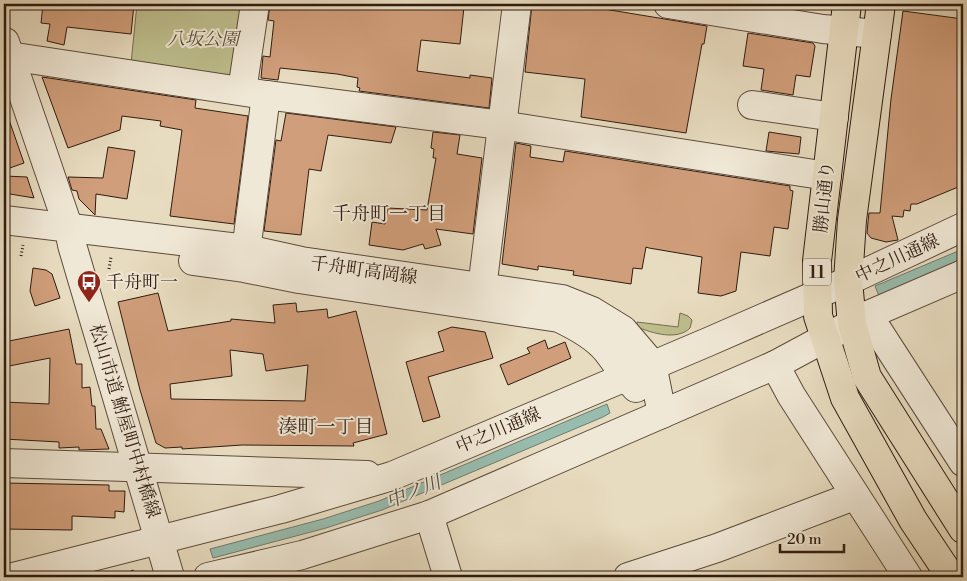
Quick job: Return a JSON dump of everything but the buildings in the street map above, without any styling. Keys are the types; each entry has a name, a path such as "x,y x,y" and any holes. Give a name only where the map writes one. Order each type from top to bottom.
{"highway":[{"name":"勝山通り","path":"847,4 817,261 816,294 818,316 845,398 913,520 951,577"},
{"name":"勝山通り","path":"881,4 855,195 848,281 860,319 867,377 945,504 963,529"}],"street":[{"path":"245,258 254,93 255,4"},
{"path":"481,296 517,4"},
{"path":"668,4 844,32 877,34"},
{"path":"5,44 254,93 501,124 827,176"},
{"name":"松山市道 鮒屋町中村橋線","path":"5,44 71,237 170,577"},
{"path":"752,105 834,117"},
{"name":"千舟町高岡線","path":"4,220 71,237"},
{"name":"中之川通線","path":"13,577 160,538 281,509 392,476 848,281 963,227"},
{"name":"千舟町高岡線","path":"4,236 71,237 245,258 301,261 481,296 558,318 580,328 606,350 624,376 662,414"},
{"path":"208,577 302,554 429,515 775,365 860,319 963,274"},
{"name":"千舟町高岡線","path":"481,296 562,299 592,311 623,330 652,364 662,414"},
{"path":"860,319 962,458"},
{"path":"775,365 790,395 908,577"},
{"path":"4,463 138,469 392,476"},
{"path":"628,577 717,548 854,496"},
{"path":"429,515 448,577"}],"green space":[{"name":"八坂公園","path":"137,4 244,4 234,73 227,79 131,64"},
{"path":"680,313 692,320 690,328 685,332 664,335 637,327 637,322 678,327"}],"water":[{"path":"963,249 963,261 879,296 875,286"},
{"name":"中ノ川","path":"607,404 610,413 603,417 382,510 326,528 213,558 210,549 323,519 379,501"}],"place":[{"name":"千舟町一","path":"89,303"}],"district":[{"name":"千舟町一丁目","path":"389,213"},
{"name":"湊町一丁目","path":"326,426"}]}
